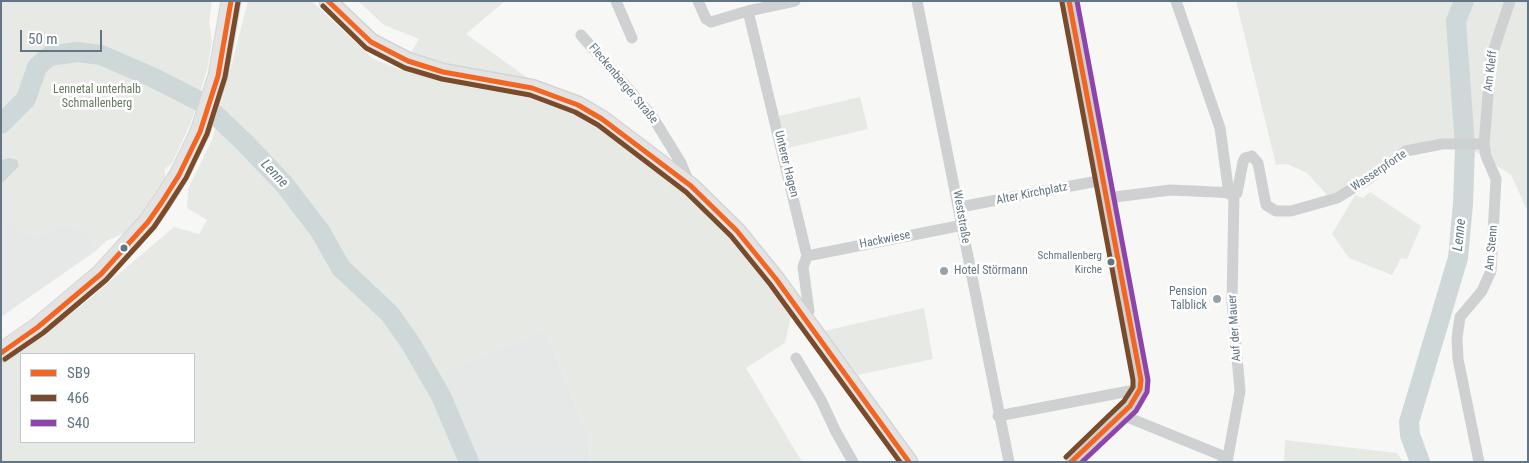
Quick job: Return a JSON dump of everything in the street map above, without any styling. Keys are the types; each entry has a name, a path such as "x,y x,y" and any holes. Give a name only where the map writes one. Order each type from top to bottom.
{"main road":[{"path":"1,353 53,316 101,274 142,229 162,202 179,175 200,132 218,76 226,40 231,1"}],"street":[{"name":"Fleckenberger Straße","path":"328,1 371,42 408,62 444,72 532,88 578,106 602,119 691,186 738,231 803,316 909,462"},
{"path":"616,1 632,38"},
{"path":"698,1 706,19 711,22 748,11 795,1"},
{"name":"Weststraße","path":"917,1 960,207 998,416 1009,462"},
{"path":"1069,1 1140,366 1140,389 1134,401 1083,458 1071,462"},
{"name":"Auf der Mauer","path":"1176,1 1220,128 1232,194 1232,302 1240,391 1226,460"},
{"name":"Am Kleff","path":"1479,144 1491,58 1510,1"},
{"name":"Unterer Hagen","path":"748,11 807,256 803,267 809,311 803,316"},
{"name":"Fleckenberger Straße","path":"581,35 652,116 681,163 691,186"},
{"name":"Wasserpforte","path":"1232,194 1238,192 1243,162 1247,156 1257,159 1266,206 1276,211 1292,211 1337,198 1368,179 1406,151 1442,144 1479,144"},
{"name":"Am Stenn","path":"1479,144 1496,179 1491,272 1482,291 1460,317 1457,338 1458,360 1479,462"},
{"name":"Alter Kirchplatz","path":"960,207 1104,180"},
{"path":"1107,198 1170,190 1232,194"},
{"name":"Hackwiese","path":"807,256 963,224"},
{"path":"796,358 821,400 853,462"},
{"path":"998,416 1140,389"},
{"path":"1122,415 1226,460"}],"shaded area":[{"path":"10,158 17,160 19,166 1,184 1,160"},
{"path":"1,213 72,214 97,250 1,317"},
{"path":"545,329 590,439 589,462 478,462 443,372"}],"green space":[{"name":"Lennetal unterhalb Schmallenberg","path":"1,1 212,1 209,22 212,41 208,66 189,127 172,163 165,169 165,184 131,230 106,241 97,250 81,228 57,226 42,237 16,233 8,222 1,222"},
{"path":"248,1 312,1 372,58 401,70 419,39 384,25 358,1 505,1 466,34 664,175 729,233 792,312 785,343 746,368 802,462 589,462 590,439 545,329 444,372 478,462 1,462 1,363 82,305 174,227 199,234 207,220 187,208 188,189 212,140"},
{"path":"1236,1 1528,1 1528,212 1511,175 1458,140 1408,146 1393,153 1365,177 1328,196 1307,173 1287,164 1276,165"},
{"path":"860,97 868,129 788,148 779,116"},
{"path":"1370,192 1421,226 1407,259 1401,258 1392,275 1349,258 1332,234 1355,195 1363,198"},
{"path":"924,308 933,359 858,375 824,331"},
{"path":"1285,440 1397,453 1403,462 1284,462"}],"waterway":[{"name":"Lenne","path":"1420,462 1410,435 1409,422 1458,258 1463,204 1465,147 1456,21 1464,1"},
{"name":"Lenne","path":"1,124 26,99 37,67 49,56 77,52 101,55 152,77 203,103 284,184 320,231 341,268 390,314 411,344 441,396 469,462"}],"transit line":[{"name":"SB9","path":"1,353 38,327 101,274 148,222 162,202 179,175 200,132 218,76 231,1"},
{"name":"SB9","path":"328,1 371,42 408,61 443,72 532,88 578,105 602,119 691,186 737,231 776,279 909,462"},
{"name":"SB9","path":"1069,1 1141,380 1140,389 1130,406 1071,462"},
{"name":"S40","path":"1077,1 1148,380 1147,392 1136,411 1082,462"},
{"name":"466","path":"5,359 43,333 106,280 154,227 168,206 186,178 207,134 225,77 238,2"},
{"name":"466","path":"1062,2 1133,380 1133,387 1124,401 1066,457"},
{"name":"466","path":"323,6 366,48 405,68 442,79 530,95 575,112 598,125 686,192 731,236 770,284 900,462"}],"place":[{"name":"Schmallenberg Kirche","path":"1111,262"},
{"name":"Hotel Störmann","path":"944,271"},
{"name":"Pension Talblick","path":"1217,299"}]}
